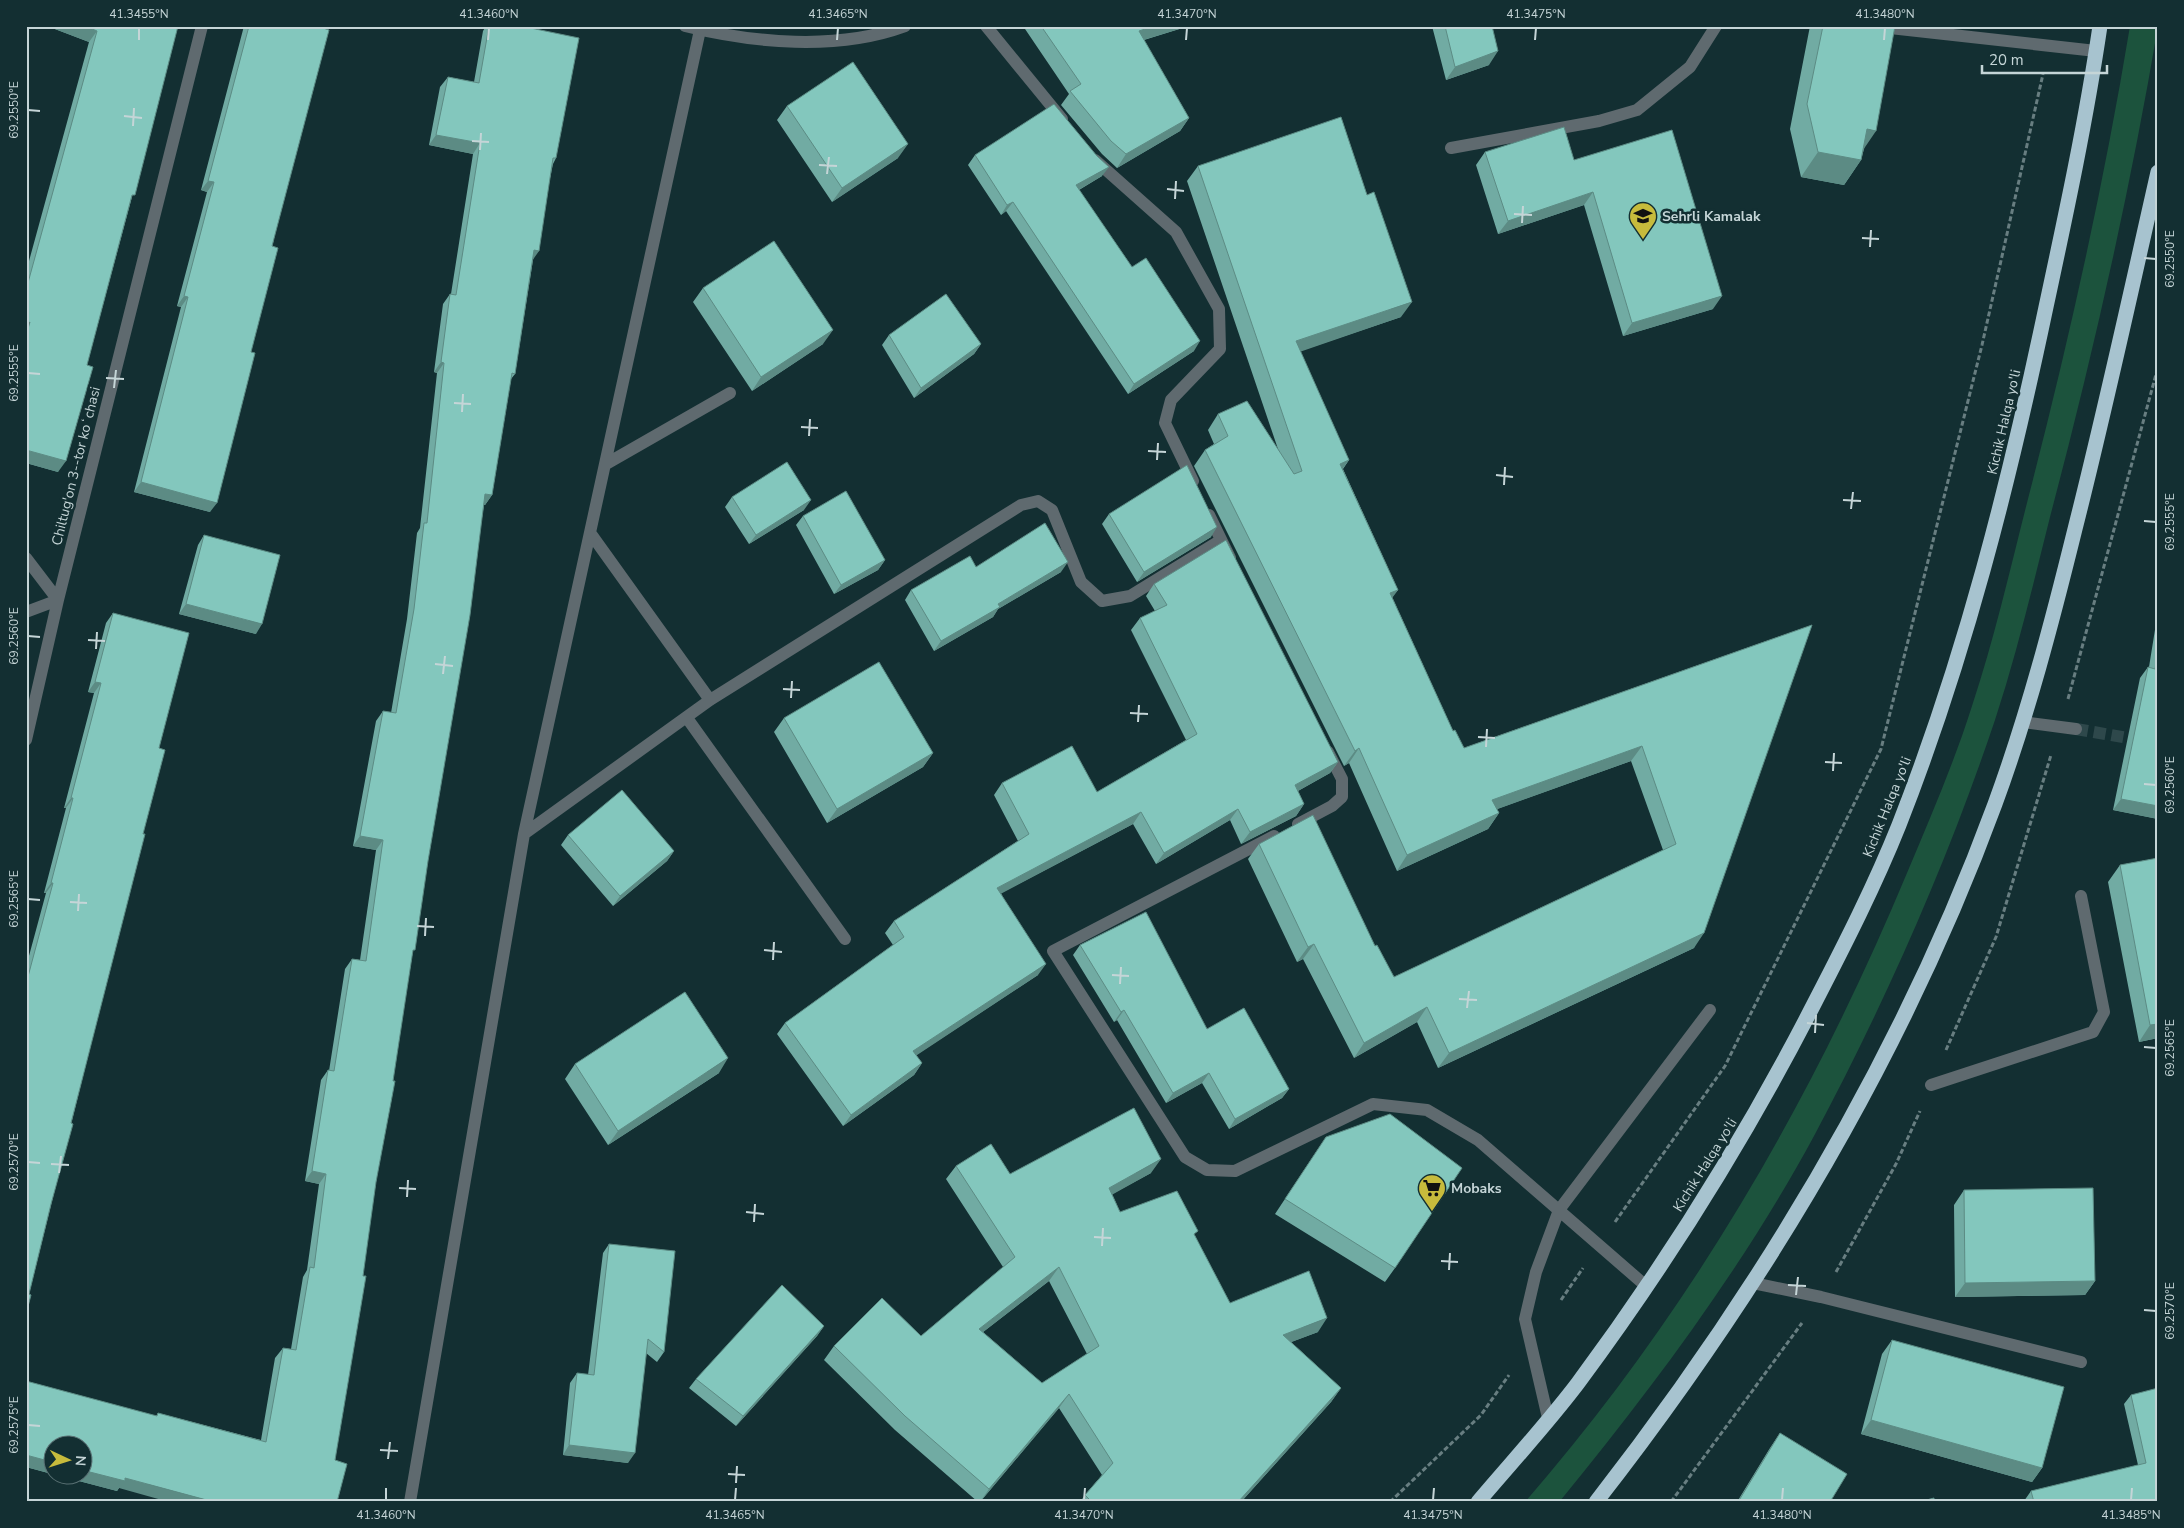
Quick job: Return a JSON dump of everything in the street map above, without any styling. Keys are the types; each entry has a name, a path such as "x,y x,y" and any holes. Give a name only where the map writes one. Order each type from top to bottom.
{"highway":[{"name":"Kichik Halqa yo'li","path":"1478,1502 1576,1386 1646,1286 1710,1189 1757,1111 1800,1031 1865,901 1898,828 1963,645 2000,511 2087,112 2100,26"},
{"path":"1596,1502 1680,1390 1753,1283 1827,1162 1895,1038 1949,920 1996,802 2023,722 2058,598 2107,404 2158,172"}],"street":[{"name":"Chiltug'on 3--tor koʻchasi","path":"26,740 58,600 202,26"},
{"path":"685,26 764,41 824,41 888,32 905,26"},
{"path":"986,26 1071,130"},
{"path":"1451,148 1598,121 1637,110 1690,67 1716,26"},
{"path":"1872,26 2049,44 2096,51"},
{"path":"410,1502 524,834 700,30"},
{"path":"1090,153 1176,232 1219,309 1220,349 1171,400 1165,423 1234,567"},
{"path":"606,464 730,393"},
{"path":"524,834 688,718 710,700 1022,505 1038,501 1052,510 1081,582 1102,601 1130,596 1221,540"},
{"path":"591,534 710,700"},
{"path":"26,558 58,600 26,612"},
{"path":"688,718 844,939"},
{"path":"2023,722 2076,729"},
{"path":"1324,744 1342,779 1342,797 1332,806 1053,951 1185,1157 1208,1170 1235,1171 1373,1104 1427,1110 1478,1140 1646,1286"},
{"path":"1931,1085 2093,1032 2104,1012 2081,896"},
{"path":"1548,1418 1525,1319 1536,1272 1559,1210 1710,1010"},
{"path":"1753,1283 1821,1297 2081,1362"}],"path":[{"path":"1560,1302 1724,1066 1881,749 1982,345 2049,44"},
{"path":"1390,1502 1481,1415 1514,1366"}],"green space":[{"path":"2130,26 2158,26 2123,211 2096,334 2010,670 1976,773 1935,879 1890,984 1840,1086 1787,1185 1758,1232 1663,1370 1560,1501 1525,1502 1585,1430 1640,1356 1693,1281 1742,1203 1830,1042 1870,958 1933,811 1965,727 1988,654 2044,437 2097,203"}],"building":[{"path":"85,26 178,26 135,195 132,195 87,365 93,367 66,461 26,450 26,335 30,322 26,325 26,290 97,31"},
{"path":"249,26 317,26 329,30 272,246 278,248 251,352 255,353 217,503 141,482 188,297 184,296 214,182 208,181"},
{"path":"489,26 521,26 579,38 556,158 553,158 539,251 534,250 515,374 512,373 492,495 485,494 470,615 428,861 415,950 413,950 393,1081 395,1081 376,1182 363,1276 366,1276 335,1460 347,1464 337,1502 214,1502 125,1478 125,1481 92,1473 92,1436 42,1436 42,1459 26,1455 26,1381 157,1416 158,1413 266,1442 283,1348 296,1350 310,1267 314,1268 326,1174 312,1171 328,1070 334,1071 352,959 366,961 383,840 360,836 383,711 396,713 414,609 424,523 427,523 444,363 441,362 450,294 456,295 480,143 436,135 448,77 479,83"},
{"path":"1041,26 1154,26 1139,31 1189,118 1126,154 1111,141 1070,91 1081,84"},
{"path":"1445,26 1492,26 1498,51 1455,67"},
{"path":"1823,26 1895,26 1876,131 1867,129 1861,160 1818,152 1807,104"},
{"path":"853,62 908,144 842,188 787,106"},
{"path":"1054,104 1097,156 1109,167 1076,185 1132,267 1146,258 1200,341 1134,384 1013,202 1007,205 975,155"},
{"path":"1341,117 1367,195 1374,192 1412,302 1296,341 1349,460 1340,464 1398,590 1390,593 1453,731 1455,730 1464,748 1812,625 1704,933 1449,1053 1427,1007 1364,1043 1314,944 1308,947 1259,844 1313,815 1375,946 1377,945 1394,977 1676,844 1642,746 1492,800 1499,813 1407,855 1359,748 1355,751 1205,450 1228,436 1218,414 1247,401 1294,474 1302,471 1198,166"},
{"name":"Sehrli Kamalak","path":"1564,127 1574,160 1672,130 1722,296 1632,323 1593,192 1508,221 1485,152"},
{"path":"774,241 833,330 761,377 703,288"},
{"path":"946,294 981,344 921,388 889,335"},
{"path":"787,462 811,500 756,535 732,497"},
{"path":"1187,465 1217,527 1144,572 1109,514"},
{"path":"846,491 885,560 841,585 803,516"},
{"path":"1045,523 1068,562 998,604 1000,607 941,641 911,590 970,556 976,567"},
{"path":"204,535 280,555 262,624 186,604"},
{"path":"1226,540 1338,762 1295,785 1304,804 1250,832 1238,809 1164,853 1141,812 997,888 1046,964 913,1051 922,1063 851,1115 785,1023 904,937 894,921 1029,834 1002,783 1072,746 1097,792 1197,734 1140,618 1167,605 1154,584"},
{"path":"113,613 189,633 159,748 165,750 143,834 145,834 71,1123 73,1124 51,1204 29,1294 31,1295 26,1314 26,984 53,883 51,883 73,798 71,798 101,683 95,682"},
{"path":"2158,651 2158,806 2121,799 2148,667 2155,669"},
{"path":"879,662 933,753 837,809 784,718"},
{"path":"622,790 674,851 620,896 568,835"},
{"path":"2158,858 2158,1024 2150,1025 2120,865"},
{"path":"1146,912 1207,1029 1244,1008 1289,1089 1235,1119 1209,1073 1173,1093 1124,1010 1121,1012 1080,945"},
{"path":"685,992 728,1058 618,1131 575,1064"},
{"path":"1134,1108 1161,1159 1109,1188 1120,1212 1177,1191 1198,1231 1194,1234 1230,1303 1309,1271 1327,1318 1283,1335 1341,1388 1238,1502 1092,1502 1085,1495 1113,1463 1069,1394 989,1489 905,1416 834,1346 882,1298 921,1336 1015,1257 956,1166 991,1144 1010,1174","holes":["1059,1267 1099,1346 1042,1383 979,1329"]},
{"path":"1390,1114 1462,1168 1395,1268 1285,1199 1326,1137"},
{"path":"2093,1188 2095,1281 1965,1283 1964,1190"},
{"path":"609,1244 675,1251 664,1352 648,1339 635,1453 569,1445 577,1373 594,1375"},
{"path":"782,1285 824,1326 743,1416 696,1379"},
{"path":"1892,1340 2064,1387 2042,1468 1871,1420"},
{"path":"2158,1388 2158,1502 2034,1502 2031,1491 2146,1463 2131,1395"},
{"path":"1780,1433 1847,1474 1830,1502 1738,1502"},
{"path":"1934,1498 1934,1502 1919,1502"},
{"path":"492,1500 508,1502 492,1502"}],"tunnel":[{"path":"2076,729 2158,743"}],"place":[{"name":"Sehrli Kamalak","path":"1643,240"},
{"name":"Mobaks","path":"1432,1212"}]}
